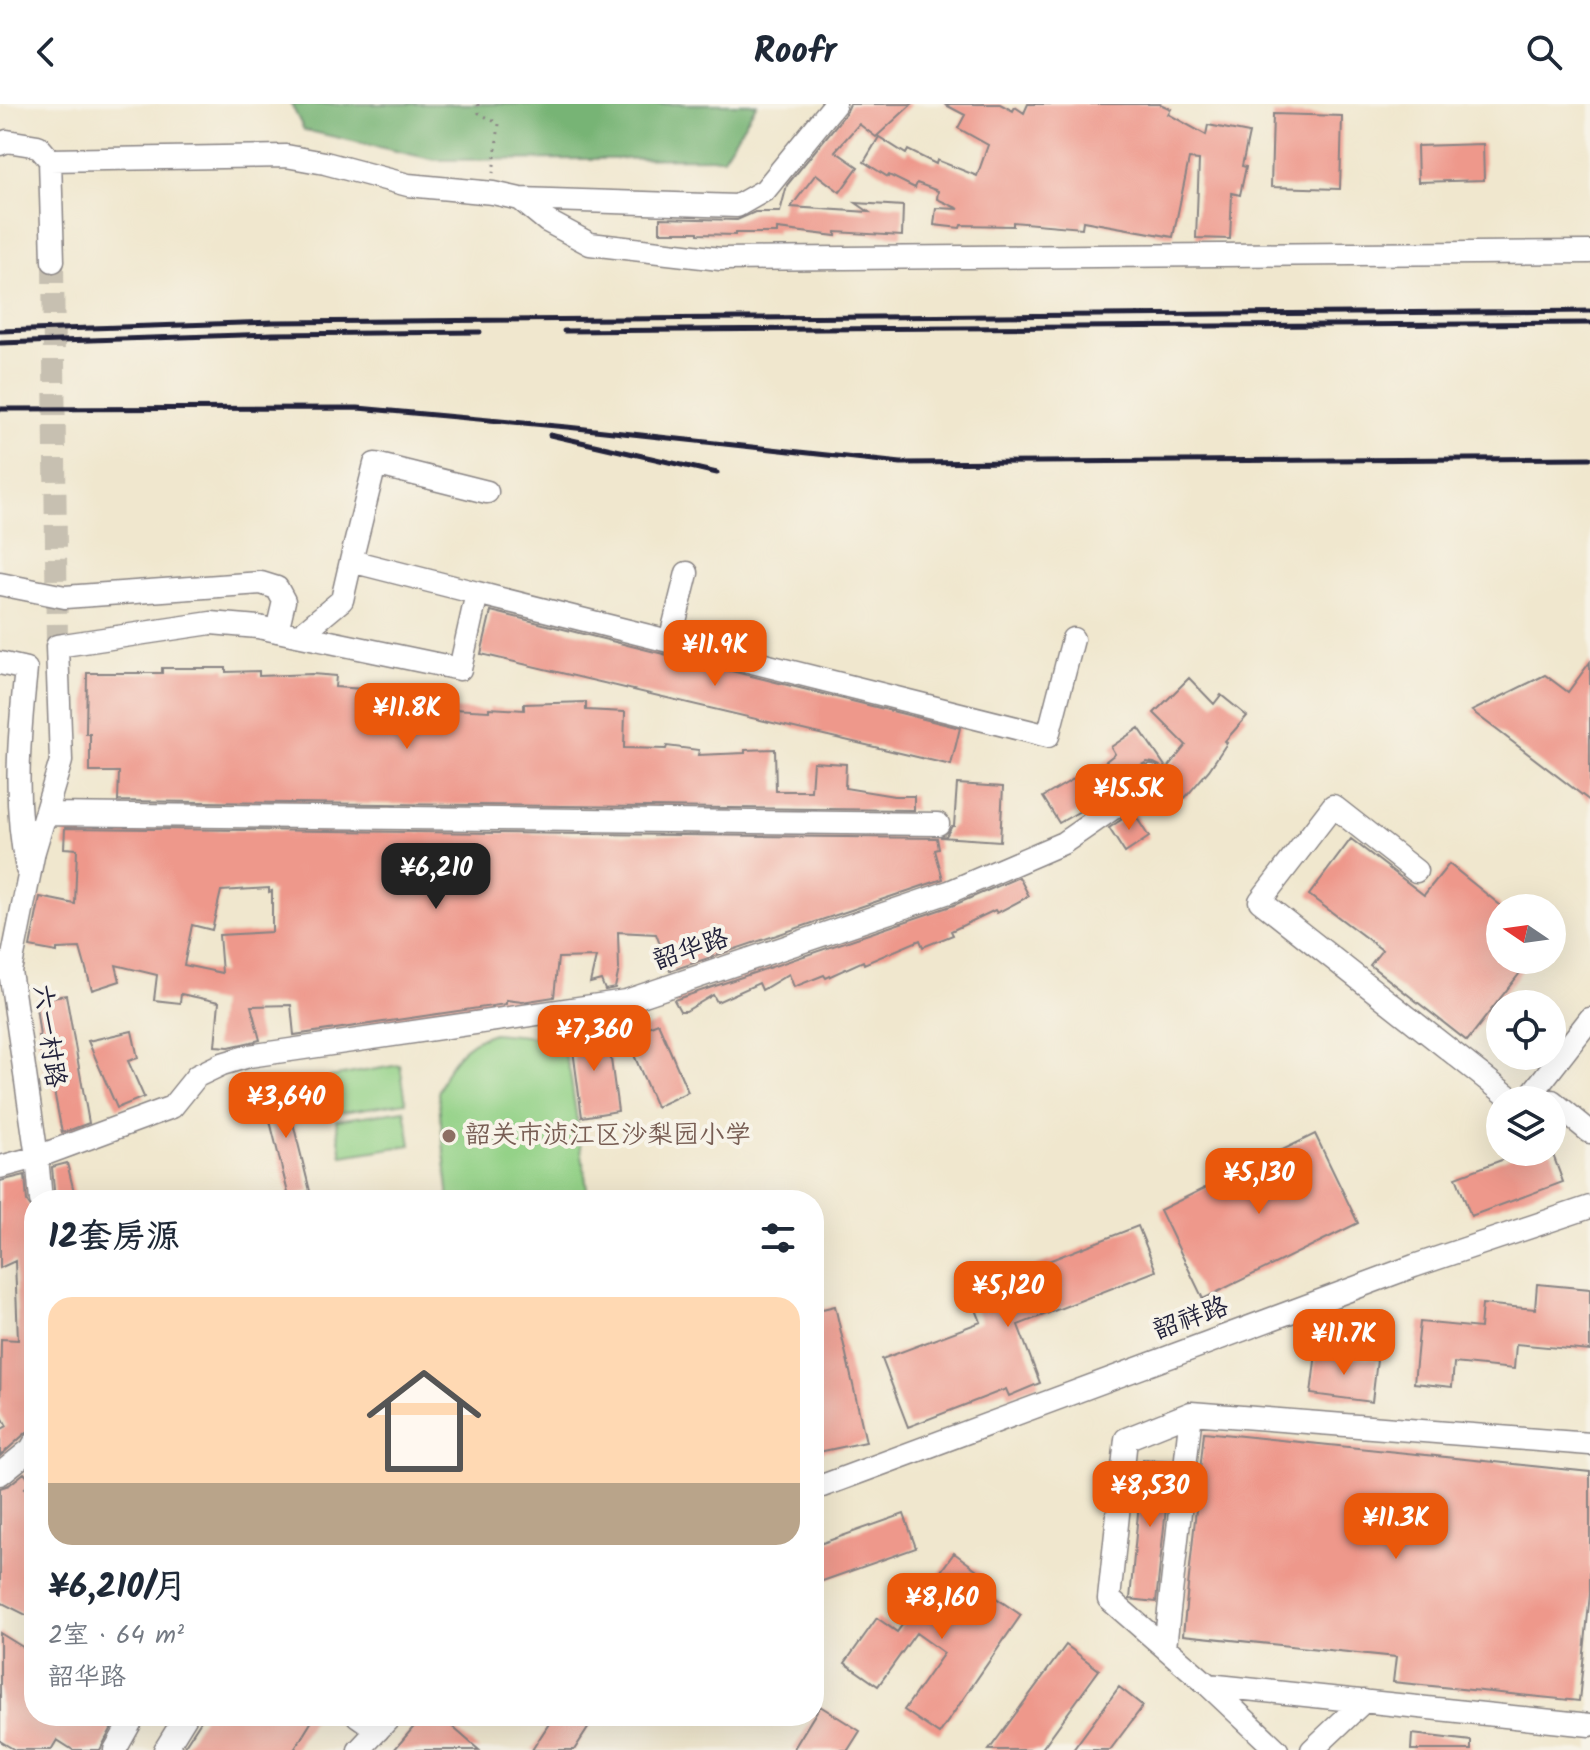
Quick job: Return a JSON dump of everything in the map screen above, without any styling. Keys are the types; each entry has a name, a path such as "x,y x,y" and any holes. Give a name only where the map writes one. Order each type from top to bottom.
{"street":[{"path":"50,160 286,156 408,185 493,193 520,199 737,206 765,190 835,104"},
{"path":"0,144 7,141 38,146 50,160 53,261"},
{"path":"520,199 547,221 590,244 720,259 1590,252"},
{"path":"300,635 342,600 375,464 487,492"},
{"path":"351,561 1048,736 1073,639"},
{"path":"670,641 687,573"},
{"path":"0,584 65,597 261,583 277,588 284,601 277,631 460,669 477,593"},
{"name":"六一村路","path":"40,1190 5,968 34,851 61,761 57,646 211,623 277,631"},
{"path":"0,663 26,669 10,724 9,798 28,878"},
{"name":"韶华路","path":"0,1167 37,1157 172,1107 197,1076 249,1056 626,1001 949,892 1063,843 1112,809 1150,776"},
{"path":"1416,871 1333,806 1260,901 1495,1086"},
{"path":"45,814 938,824"},
{"path":"1548,1086 1590,1019"},
{"path":"1566,1115 1590,1132"},
{"name":"韶祥路","path":"824,1485 1414,1266 1590,1207"},
{"path":"1277,1750 1109,1599 1126,1439 1191,1413 1590,1444"},
{"path":"1165,1647 1191,1413"},
{"path":"0,1474 24,1455"},
{"path":"1208,1685 1590,1725"},
{"path":"1312,1750 1364,1701"},
{"path":"115,1750 128,1726"},
{"path":"165,1750 180,1726"},
{"path":"359,1750 382,1726"}],"path":[{"path":"478,104 479,113 499,124 493,193"}],"green space":[{"path":"291,104 757,104 723,158 435,160 304,130"},
{"path":"493,1033 547,1038 564,1052 570,1073 587,1190 448,1190 438,1093 451,1064 465,1048"},
{"path":"400,1065 406,1102 336,1113 330,1077"},
{"path":"405,1110 411,1145 342,1156 336,1120"}],"building":[{"path":"850,104 912,104 876,137 859,124 835,151 858,167 840,192 816,174 791,207 869,212 856,203 903,206 902,236 836,232 836,236 777,229 777,233 735,235 660,232 660,218 737,220 755,212 780,212 787,185"},
{"path":"944,104 1000,104 1013,111 1015,107 1024,113 1028,104 1160,104 1171,109 1168,114 1206,135 1208,125 1249,133 1240,195 1232,193 1230,239 1196,238 1199,160 1189,159 1173,237 1083,221 1082,228 1013,222 1013,226 961,225 960,228 934,225 936,208 959,209 937,199 938,191 917,183 915,188 888,177 864,162 879,137 906,154 908,150 936,164 937,160 977,176 988,145 958,128 965,115"},
{"path":"1273,114 1342,116 1340,189 1271,187"},
{"path":"1483,144 1484,180 1418,182 1417,146"},
{"path":"491,611 960,728 951,765 481,654"},
{"path":"1590,662 1590,801 1472,711 1545,675 1568,692"},
{"path":"162,668 226,668 226,672 259,671 259,676 336,676 335,687 363,689 362,711 415,712 415,707 524,710 524,704 586,702 586,710 625,712 624,748 666,749 667,746 699,750 698,755 775,749 776,791 811,791 813,762 846,764 845,788 914,796 914,810 118,801 119,772 90,772 90,734 86,734 87,673 162,673"},
{"path":"1189,678 1214,704 1221,695 1247,716 1225,741 1227,743 1209,770 1185,798 1163,781 1164,773 1160,766 1147,762 1103,798 1059,823 1043,797 1077,777 1080,781 1115,754 1111,747 1139,728 1167,769 1186,745 1154,713"},
{"path":"957,784 1003,787 1000,841 940,837 946,836 954,826"},
{"path":"1133,812 1149,837 1125,853 1109,828"},
{"path":"65,828 937,838 939,849 935,850 943,879 670,971 656,934 618,932 619,969 615,988 605,990 601,980 590,983 596,957 558,958 554,997 522,1002 506,1000 506,1004 294,1035 291,1005 251,1006 260,1040 229,1047 215,1046 219,1002 181,994 180,1003 154,1000 157,975 116,965 120,981 92,990 80,948 57,949 57,952 30,947 40,897 75,904 77,849 64,848","holes":["269,888 269,892 272,891 272,932 219,935 222,973 184,965 192,925 212,930 221,891"]},
{"path":"1351,839 1424,895 1449,864 1486,894 1486,974 1519,974 1507,990 1486,990 1486,1017 1467,1041 1370,965 1382,950 1309,895"},
{"path":"1019,877 1029,896 923,947 920,940 864,964 863,961 826,978 824,975 794,987 789,974 762,990 759,983 717,1002 713,995 686,1011 680,1011 674,1000 954,905"},
{"path":"66,995 89,1123 62,1133 52,1080 47,1081 35,999"},
{"path":"658,1023 688,1092 656,1107 626,1036"},
{"path":"607,1030 618,1111 582,1117 571,1035"},
{"path":"132,1031 138,1058 128,1061 144,1097 117,1108 88,1041"},
{"path":"283,1083 310,1190 287,1190 262,1089"},
{"path":"1315,1134 1358,1223 1203,1299 1160,1210"},
{"path":"67,1163 74,1190 54,1190 52,1167"},
{"path":"1486,1166 1557,1166 1563,1182 1471,1216 1456,1177"},
{"path":"25,1175 26,1190 24,1435 0,1456 0,1430 7,1426 0,1413 1,1339 18,1340 15,1261 0,1268 0,1181"},
{"path":"1138,1226 1156,1271 1018,1325 1040,1383 1009,1396 1006,1389 908,1427 882,1359 981,1322 969,1292"},
{"path":"1537,1284 1590,1289 1590,1351 1516,1344 1514,1369 1454,1363 1452,1387 1414,1383 1420,1322 1480,1328 1482,1304 1535,1309"},
{"path":"835,1306 866,1442 824,1451 824,1309"},
{"path":"1316,1353 1377,1360 1372,1402 1311,1394"},
{"path":"1204,1432 1590,1472 1590,1594 1579,1701 1393,1682 1396,1657 1183,1635"},
{"path":"1143,1459 1171,1461 1156,1602 1130,1599"},
{"path":"24,1473 24,1614 0,1602 0,1488"},
{"path":"904,1514 916,1548 824,1580 824,1542"},
{"path":"954,1553 984,1575 977,1585 1021,1615 939,1734 904,1710 944,1653 916,1633 878,1686 845,1663 877,1618 897,1632"},
{"path":"0,1633 24,1648 24,1726 113,1726 100,1750 73,1750 57,1740 51,1750 15,1750 0,1741"},
{"path":"1066,1645 1099,1670 1041,1750 989,1750"},
{"path":"1119,1687 1143,1706 1110,1750 1073,1750"},
{"path":"824,1708 860,1731 848,1750 793,1750 808,1726 824,1726"},
{"path":"198,1726 309,1726 294,1750 182,1750"},
{"path":"414,1726 451,1726 479,1750 394,1750"},
{"path":"548,1726 590,1726 574,1750 532,1750"},
{"path":"1412,1734 1471,1741 1471,1750 1411,1750"}],"tunnel":[{"path":"53,261 57,646"}],"railway":[{"path":"0,331 273,322 1590,311"},
{"path":"564,331 1590,323"},
{"path":"0,343 273,334 480,332"},
{"path":"0,409 358,408 901,463 1590,458"},
{"path":"550,435 717,473"}],"place":[{"name":"韶关市浈江区沙梨园小学","path":"449,1136"}]}
